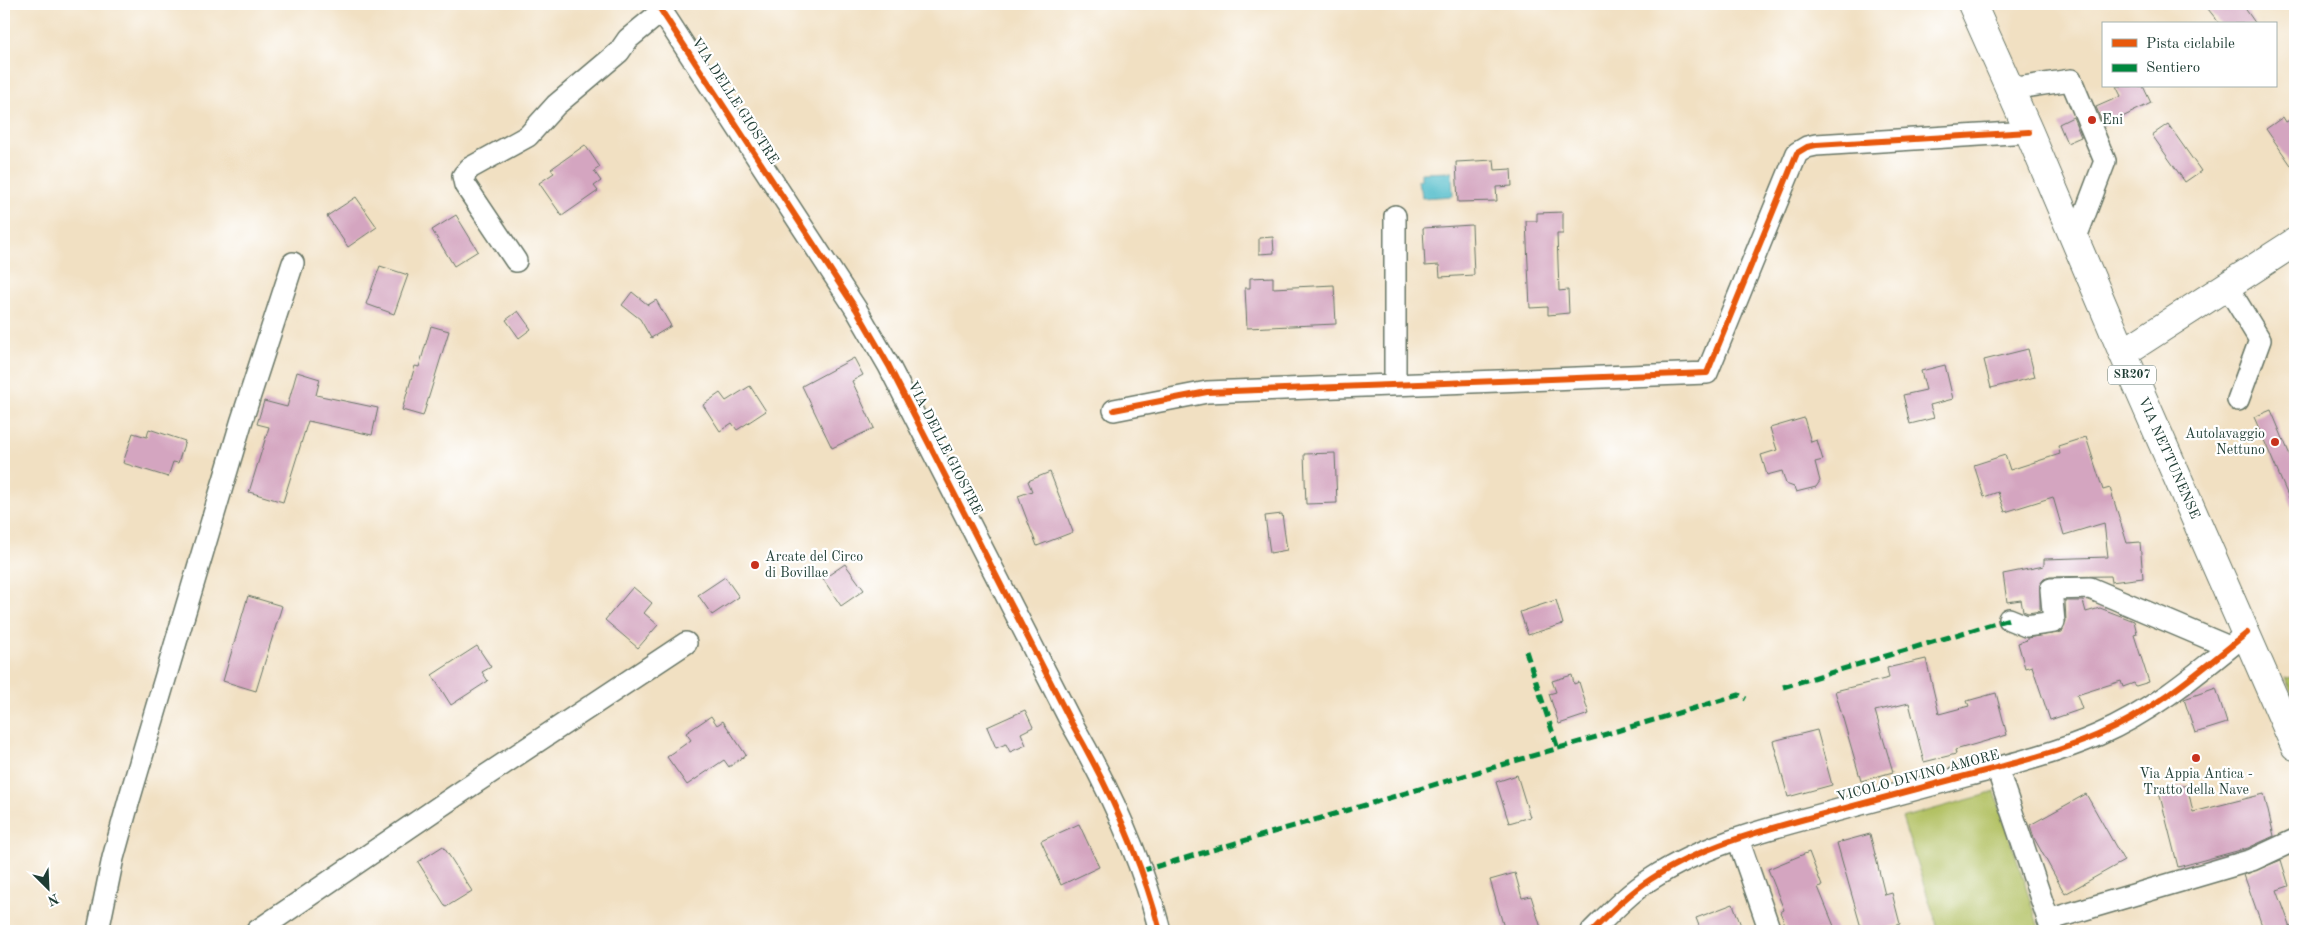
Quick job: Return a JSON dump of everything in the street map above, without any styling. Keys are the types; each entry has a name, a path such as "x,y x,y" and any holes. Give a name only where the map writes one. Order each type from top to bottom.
{"main road":[{"name":"VIA NETTUNENSE","path":"1972,4 2029,132 2123,354 2238,640 2295,746"},
{"path":"2123,354 2295,242"}],"street":[{"path":"516,261 465,185 463,176 470,168 528,136 556,105 619,52 628,38 660,8"},
{"name":"VIA DELLE GIOSTRE","path":"660,8 856,309 889,366 1071,722 1107,788 1136,856 1160,931"},
{"path":"2010,89 2071,80 2105,161 2075,240"},
{"path":"1114,410 1207,392 1707,373 1797,153 1806,147 1816,144 2029,132"},
{"path":"1395,216 1395,385"},
{"path":"98,931 129,800 241,423 293,263"},
{"path":"2227,286 2260,340 2238,400"},
{"path":"2009,619 2026,626 2054,622 2051,589 2090,588 2238,640"},
{"name":"VICOLO DIVINO AMORE","path":"1592,931 1624,900 1652,878 1688,859 1738,839 1781,825 1997,768 2073,745 2125,722 2190,680 2238,640"},
{"path":"257,931 456,795 686,643"},
{"path":"1997,768 2050,925 2252,860 2295,840"},
{"path":"1738,839 1770,931"}],"green space":[{"path":"2295,677 2295,700 2285,678"},
{"path":"1995,792 2040,931 1939,931 1902,818"}],"water":[{"path":"1452,172 1453,196 1422,198 1418,180 1421,180 1421,173"}],"building":[{"path":"2204,4 2242,4 2255,22 2218,22"},
{"path":"2117,88 2144,88 2151,103 2104,126 2096,107 2121,96"},
{"path":"2073,117 2081,137 2067,143 2059,124"},
{"path":"2283,117 2286,122 2295,117 2295,171 2266,129"},
{"path":"2168,124 2201,171 2185,182 2152,135"},
{"path":"585,145 600,167 594,171 601,181 594,186 598,191 562,216 539,183 554,173 551,169"},
{"path":"1494,160 1495,170 1511,169 1512,186 1496,187 1497,201 1458,202 1456,162"},
{"path":"356,197 377,227 348,247 327,216"},
{"path":"1563,212 1563,234 1557,234 1559,291 1568,290 1569,313 1548,315 1548,307 1530,308 1526,221 1537,221 1537,213"},
{"path":"456,215 478,251 454,266 432,230"},
{"path":"1472,225 1474,275 1440,277 1439,265 1425,266 1423,228"},
{"path":"1273,237 1274,253 1259,254 1259,238"},
{"path":"380,266 408,275 394,314 366,304"},
{"path":"1273,277 1273,288 1334,285 1336,324 1247,328 1245,288 1250,288 1250,278"},
{"path":"632,292 648,305 656,300 671,326 651,338 640,319 622,305"},
{"path":"518,311 531,329 519,338 506,320"},
{"path":"431,326 449,331 423,416 402,410 415,366 419,367"},
{"path":"2028,349 2035,377 1991,388 1984,360"},
{"path":"854,358 863,375 852,381 874,428 832,448 802,386"},
{"path":"1945,365 1953,399 1930,405 1934,418 1910,424 1903,395 1926,390 1921,371"},
{"path":"297,372 320,379 316,395 378,408 372,435 308,421 283,502 249,492 269,427 257,424 264,401 287,407"},
{"path":"750,386 766,411 737,430 732,423 720,431 703,405 720,393 726,401"},
{"name":"Autolavaggio Nettuno","path":"2271,410 2295,467 2295,512 2254,417"},
{"path":"1804,418 1811,442 1817,440 1823,460 1815,462 1820,481 1816,487 1796,492 1794,487 1786,484 1782,471 1767,475 1761,455 1777,450 1770,428"},
{"path":"149,429 185,441 178,463 173,462 168,477 123,463 133,433 147,437"},
{"path":"2086,437 2103,490 2110,488 2127,543 2140,542 2143,578 2111,582 2110,576 2050,577 2044,579 2040,584 2040,611 2028,613 2023,611 2021,600 2007,602 2003,574 2044,566 2044,559 2108,557 2104,523 2064,535 2053,497 2005,512 1998,492 1984,497 1974,465 2005,455 2010,470 2060,454 2058,446"},
{"path":"1335,453 1337,503 1306,504 1304,454"},
{"path":"1050,472 1073,532 1037,546 1018,496 1032,491 1028,481"},
{"path":"1282,514 1287,550 1270,553 1265,516"},
{"path":"845,564 864,590 841,606 823,579"},
{"path":"725,577 739,597 712,615 698,595"},
{"path":"633,587 652,603 644,613 658,625 638,648 605,620"},
{"path":"248,596 282,606 256,691 223,681"},
{"path":"1556,600 1563,624 1528,635 1520,612"},
{"path":"2065,601 2083,601 2086,612 2100,608 2134,621 2137,634 2134,635 2149,682 2136,686 2134,683 2123,687 2121,681 2077,695 2082,709 2050,720 2032,666 2025,668 2018,643 2027,640 2027,638 2062,632 2066,621"},
{"path":"477,646 491,667 482,672 488,681 451,705 432,675"},
{"path":"1926,659 1939,714 1969,706 1967,701 1996,693 2007,735 1955,750 1956,754 1924,762 1909,703 1875,711 1893,772 1861,781 1835,691 1889,678 1887,668"},
{"path":"1572,675 1574,684 1579,682 1589,714 1559,724 1549,694 1556,692 1552,681"},
{"path":"2216,688 2227,723 2195,733 2184,699"},
{"path":"1025,710 1033,727 1021,733 1026,745 1010,752 1006,744 996,748 987,727"},
{"path":"711,716 717,725 723,721 746,755 729,767 724,760 687,785 667,757 691,740 686,733"},
{"path":"1817,730 1832,785 1788,797 1773,741"},
{"path":"1517,775 1530,817 1509,823 1496,782"},
{"path":"2187,785 2193,812 2264,794 2274,836 2248,848 2178,867 2159,792"},
{"path":"2086,794 2124,861 2065,894 2034,838 2030,825"},
{"path":"1079,824 1099,867 1061,885 1041,841"},
{"path":"1870,834 1885,895 1892,893 1900,924 1875,931 1862,931 1837,843"},
{"path":"443,846 472,891 446,907 418,862"},
{"path":"1809,852 1822,886 1818,887 1836,931 1788,931 1780,912 1784,910 1768,869"},
{"path":"2281,860 2289,886 2277,890 2292,931 2264,931 2244,875"},
{"path":"1515,873 1522,898 1531,896 1542,931 1505,931 1490,880"},
{"path":"1733,904 1743,931 1701,931 1696,918"}],"marked path":[{"path":"1783,687 2009,619"},
{"path":"1526,651 1558,749"},
{"path":"1141,871 1739,695 1746,699"}],"cycle path":[{"path":"657,4 856,309 889,366 1111,798 1134,850 1160,931"},
{"path":"1114,410 1207,392 1707,373 1797,153 1807,147 1816,145 2029,132"},
{"path":"1592,931 1635,890 1651,879 1689,858 1730,841 2034,758 2098,735 2138,714 2176,689 2247,633"}],"place":[{"name":"Eni","path":"2092,120"},
{"name":"Autolavaggio Nettuno","path":"2275,442"},
{"name":"Arcate del Circo di Bovillae","path":"755,565"},
{"name":"Via Appia Antica - Tratto della Nave","path":"2196,758"}]}
